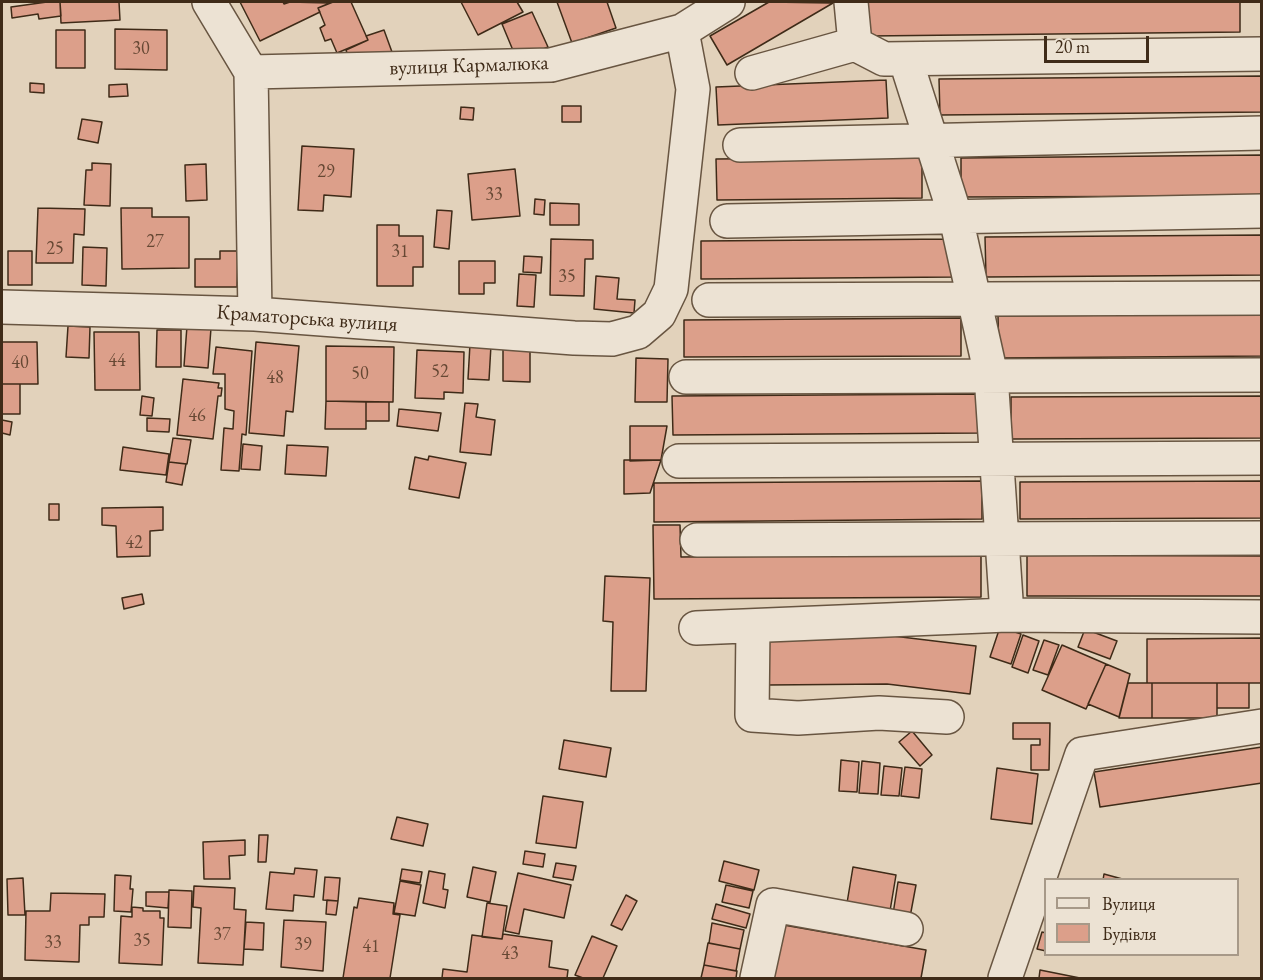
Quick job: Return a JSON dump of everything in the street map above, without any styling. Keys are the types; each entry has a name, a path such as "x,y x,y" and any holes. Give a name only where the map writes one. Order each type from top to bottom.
{"street":[{"path":"208,2 251,72 255,314"},
{"name":"вулиця Кармалюка","path":"251,72 551,65 682,31 728,2"},
{"path":"851,2 855,44"},
{"name":"Краматорська вулиця","path":"2,307 255,314 612,339 632,334 650,324 666,302 671,289 693,89 682,31"},
{"path":"752,73 855,44 884,59 906,60 1262,54"},
{"path":"906,60 956,218 976,298 991,375 1004,540 1007,615"},
{"path":"740,146 1262,133"},
{"path":"728,221 1262,211"},
{"path":"709,300 1262,298"},
{"path":"686,377 1262,375"},
{"path":"680,461 1262,458"},
{"path":"697,540 1262,538"},
{"path":"696,628 1007,615 1262,617"},
{"path":"753,627 752,715 798,718 879,713 947,717"},
{"path":"1005,978 1082,754 1262,726"},
{"path":"757,978 773,905 906,929"}],"building":[{"path":"60,2 61,16 39,19 38,14 12,18 11,7"},
{"path":"60,2 119,2 120,20 61,23"},
{"path":"240,2 330,3 318,8 320,12 260,41"},
{"path":"333,2 351,2 368,40 337,53 331,39 325,41 320,28 325,25 318,8"},
{"path":"461,2 517,2 523,12 478,35"},
{"path":"557,2 607,2 616,28 572,43"},
{"path":"769,2 833,3 727,65 710,36"},
{"path":"868,2 1240,2 1240,32 869,36"},
{"path":"532,12 548,47 517,60 502,24"},
{"path":"115,29 167,30 167,70 115,69"},
{"path":"56,30 85,30 85,68 56,68"},
{"path":"384,30 392,52 350,62 346,50 368,40 366,36"},
{"path":"1262,76 1262,112 940,115 939,79"},
{"path":"886,80 888,118 718,125 716,87"},
{"path":"30,83 44,84 44,93 30,92"},
{"path":"127,84 128,96 109,97 109,85"},
{"path":"562,106 581,106 581,122 562,122"},
{"path":"461,107 474,108 473,120 460,119"},
{"path":"82,119 102,122 98,143 78,139"},
{"path":"302,146 354,149 351,197 324,195 323,211 298,210"},
{"path":"1262,155 1262,196 961,197 961,158"},
{"path":"922,157 922,198 717,200 716,159"},
{"path":"92,163 111,164 110,206 84,205 86,170 92,170"},
{"path":"206,164 207,200 186,201 185,165"},
{"path":"515,169 520,216 472,220 468,174"},
{"path":"535,199 545,200 544,215 534,214"},
{"path":"550,203 579,204 579,225 550,225"},
{"path":"38,208 85,209 84,235 74,234 73,263 36,263"},
{"path":"121,208 152,208 152,217 189,217 189,268 122,269"},
{"path":"437,210 452,211 449,249 434,247"},
{"path":"377,225 399,225 399,236 423,236 423,267 413,267 413,286 377,286"},
{"path":"1262,235 1262,275 986,277 985,237"},
{"path":"551,239 593,240 593,259 585,259 584,296 550,295"},
{"path":"954,239 955,277 701,279 701,241"},
{"path":"83,247 107,248 106,286 82,285"},
{"path":"8,251 32,251 32,285 8,285"},
{"path":"220,251 238,251 237,287 195,287 195,259 220,259"},
{"path":"524,256 542,257 541,273 523,272"},
{"path":"459,261 495,261 495,283 484,283 484,294 459,294"},
{"path":"519,274 536,275 534,307 517,306"},
{"path":"596,276 619,278 617,299 635,300 634,313 594,309"},
{"path":"1262,314 1262,356 999,358 998,316"},
{"path":"961,318 961,356 684,357 684,320"},
{"path":"68,326 90,327 89,358 66,357"},
{"path":"187,326 211,328 208,368 184,366"},
{"path":"157,330 181,330 181,367 156,367"},
{"path":"94,332 139,332 140,390 95,390"},
{"path":"2,342 37,342 38,384 2,384"},
{"path":"256,342 299,346 293,412 286,411 284,436 249,433"},
{"path":"470,344 491,345 489,380 468,379"},
{"path":"326,346 394,347 393,402 326,401"},
{"path":"216,347 252,351 246,435 242,434 239,471 221,470 224,428 233,429 234,411 225,409 225,374 213,374"},
{"path":"503,347 530,347 530,382 503,381"},
{"path":"417,350 464,352 463,393 444,392 444,399 415,398"},
{"path":"636,358 668,359 667,402 635,402"},
{"path":"183,379 219,383 218,388 222,388 221,396 218,396 213,439 177,435"},
{"path":"2,384 20,384 20,414 2,414"},
{"path":"978,394 978,433 673,435 672,396"},
{"path":"142,396 154,398 152,416 140,415"},
{"path":"1262,396 1262,438 1011,439 1011,397"},
{"path":"326,401 366,402 366,429 325,429"},
{"path":"366,402 389,402 389,421 366,421"},
{"path":"465,403 478,404 476,417 495,420 491,455 460,452"},
{"path":"399,409 441,413 438,431 397,426"},
{"path":"147,418 170,419 169,432 147,431"},
{"path":"2,420 12,422 10,435 2,433"},
{"path":"630,426 667,426 661,460 630,461"},
{"path":"173,438 191,440 187,464 169,462"},
{"path":"243,444 262,446 260,470 241,469"},
{"path":"287,445 328,447 326,476 285,474"},
{"path":"123,447 169,454 166,475 120,470"},
{"path":"429,456 466,463 459,498 409,489 415,457 428,460"},
{"path":"624,460 661,460 650,493 624,494"},
{"path":"169,462 186,464 182,485 166,482"},
{"path":"982,481 982,519 654,522 654,483"},
{"path":"1262,481 1262,518 1020,519 1020,482"},
{"path":"49,504 59,504 59,520 49,520"},
{"path":"163,507 163,530 150,531 150,556 117,557 116,526 102,525 102,508"},
{"path":"653,525 680,525 681,557 981,554 981,597 654,599"},
{"path":"1027,555 1262,556 1262,596 1027,596"},
{"path":"605,576 650,578 646,691 611,691 613,622 603,621"},
{"path":"142,594 144,604 124,609 122,598"},
{"path":"1000,627 1021,634 1011,664 990,657"},
{"path":"1085,629 1117,641 1110,659 1078,647"},
{"path":"1023,635 1039,641 1028,673 1012,667"},
{"path":"893,636 976,646 970,694 887,684 767,685 766,637"},
{"path":"1262,638 1262,683 1147,683 1147,639"},
{"path":"1044,640 1059,645 1048,675 1033,670"},
{"path":"1062,645 1106,664 1086,709 1042,690"},
{"path":"1106,664 1130,674 1119,717 1088,704"},
{"path":"1128,683 1152,683 1152,718 1119,718"},
{"path":"1152,683 1217,683 1217,718 1152,718"},
{"path":"1217,683 1249,683 1249,708 1217,708"},
{"path":"1013,723 1050,723 1049,770 1031,770 1031,745 1040,745 1040,739 1013,739"},
{"path":"912,731 932,755 920,766 899,742"},
{"path":"564,740 611,748 606,777 559,769"},
{"path":"1262,747 1262,783 1100,807 1094,772"},
{"path":"841,760 859,762 857,792 839,791"},
{"path":"862,761 880,763 878,794 859,793"},
{"path":"884,766 902,768 899,796 881,795"},
{"path":"905,767 922,769 919,798 901,796"},
{"path":"997,768 1038,774 1032,824 991,819"},
{"path":"543,796 583,802 576,848 536,843"},
{"path":"397,817 428,824 423,846 391,839"},
{"path":"259,835 268,835 266,862 258,862"},
{"path":"245,840 245,855 229,856 230,879 204,879 203,842"},
{"path":"525,851 545,854 543,867 523,864"},
{"path":"724,861 759,870 754,890 719,881"},
{"path":"556,863 576,866 573,880 553,877"},
{"path":"473,867 496,872 490,902 467,897"},
{"path":"853,867 896,875 890,911 847,903"},
{"path":"295,868 317,870 314,897 294,895 293,911 266,909 270,872 294,874"},
{"path":"402,869 422,872 420,883 400,880"},
{"path":"429,871 445,874 443,889 448,890 445,908 423,903"},
{"path":"518,873 571,885 564,918 524,909 519,934 505,931"},
{"path":"1104,874 1119,878 1103,878"},
{"path":"115,875 131,876 130,889 133,889 131,912 114,911"},
{"path":"325,877 340,878 338,901 323,900"},
{"path":"23,878 25,915 8,915 7,879"},
{"path":"400,881 421,885 415,916 394,913"},
{"path":"898,882 916,885 910,917 893,914"},
{"path":"726,885 753,891 749,908 722,902"},
{"path":"194,886 235,888 234,909 246,910 243,965 198,963 201,908 193,907"},
{"path":"169,890 192,891 191,928 168,927"},
{"path":"146,892 169,892 168,908 146,906"},
{"path":"51,893 105,894 104,917 89,917 89,925 80,925 79,962 25,960 26,911 50,911"},
{"path":"626,895 637,901 622,930 611,925"},
{"path":"359,898 394,903 393,914 400,915 390,978 343,978 354,907 357,908"},
{"path":"327,900 338,901 336,915 326,914"},
{"path":"487,903 507,906 502,939 482,937"},
{"path":"716,904 750,914 746,928 712,919"},
{"path":"132,907 143,908 143,911 160,911 160,918 164,918 162,965 119,963 121,916 132,917"},
{"path":"284,920 326,922 323,971 281,967"},
{"path":"246,922 264,923 263,950 244,949"},
{"path":"712,923 744,930 740,949 709,943"},
{"path":"778,924 926,950 921,978 768,978"},
{"path":"1042,932 1044,932 1044,951 1037,949"},
{"path":"503,934 552,941 549,967 568,970 567,978 442,978 443,969 467,972 472,935 502,939"},
{"path":"592,936 617,946 603,978 583,978 575,975"},
{"path":"708,943 740,949 736,971 704,965"},
{"path":"704,965 737,971 736,978 701,978"},
{"path":"1040,970 1080,978 1039,978"}]}
